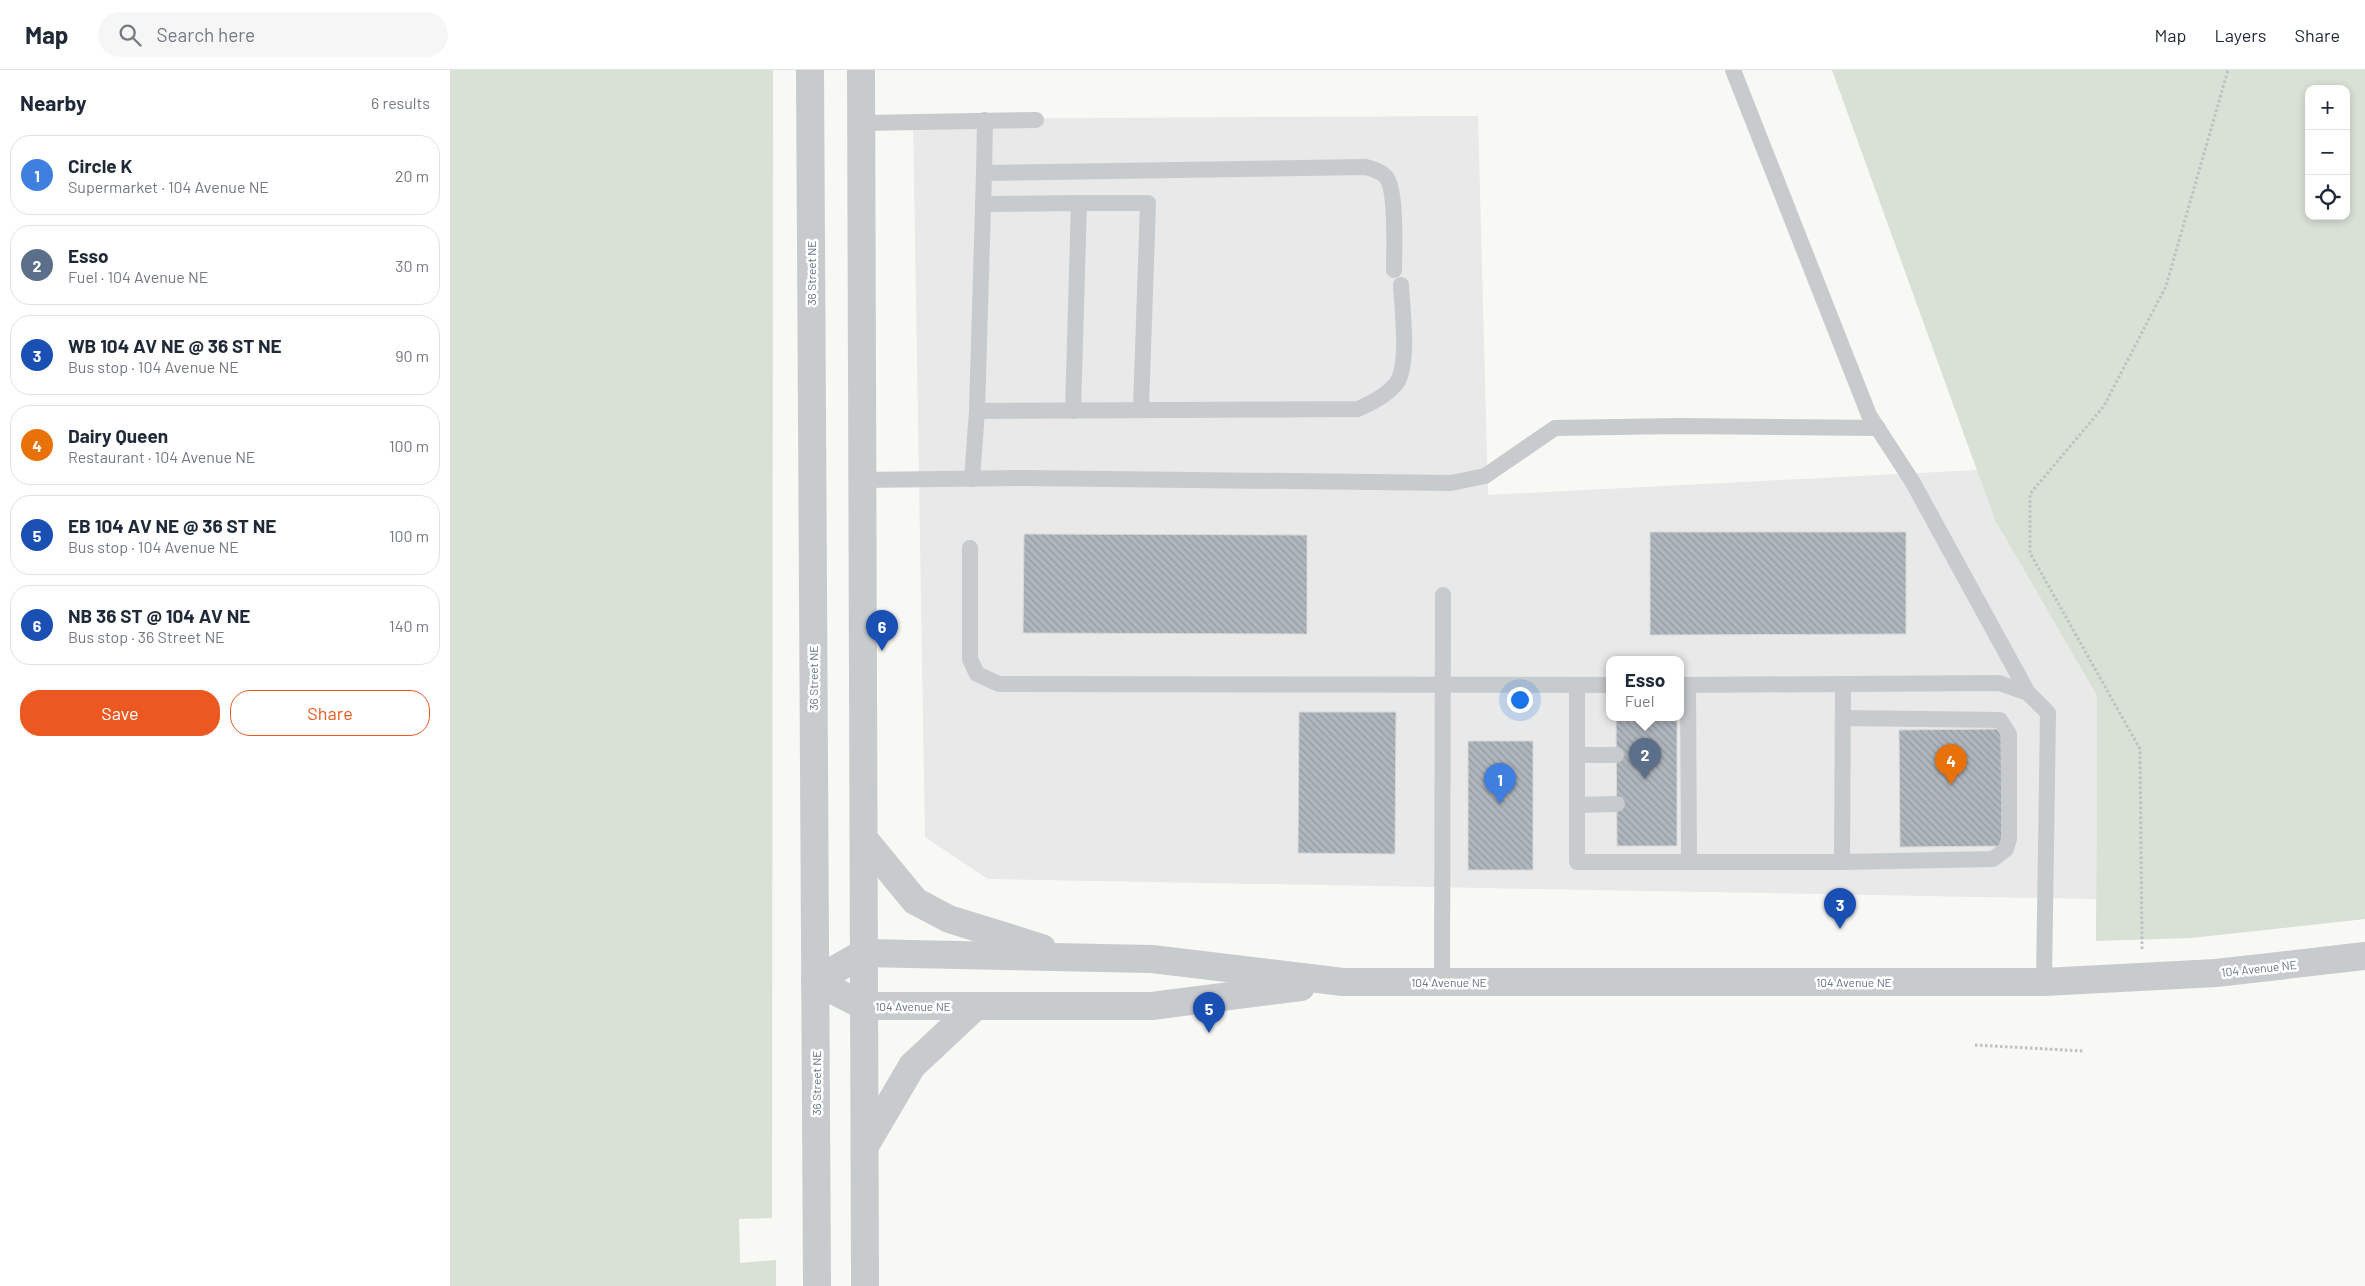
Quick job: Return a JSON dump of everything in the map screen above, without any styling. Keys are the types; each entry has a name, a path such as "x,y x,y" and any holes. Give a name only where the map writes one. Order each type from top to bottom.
{"street":[{"name":"36 Street NE","path":"810,70 817,1286"},
{"path":"862,70 865,1286"},
{"path":"864,839 915,901 949,919 1074,957"},
{"path":"815,981 864,953"},
{"name":"104 Avenue NE","path":"864,953 1152,959 1343,982 2044,982 2216,973 2365,956"},
{"name":"104 Avenue NE","path":"815,981 864,1006 1152,1006 1343,982"},
{"path":"864,1148 912,1066 976,1006"}],"lane":[{"path":"1733,70 1869,415 1912,481 2028,693 2048,713 2044,982"},
{"path":"972,479 977,412 985,120"},
{"path":"862,123 1036,120"},
{"path":"977,412 1141,409 1358,409 1380,399 1397,383 1404,365 1392,193 1387,178 1371,168 984,172"},
{"path":"1073,411 1079,203"},
{"path":"983,204 1148,203 1141,409"},
{"path":"862,480 1451,482 1485,476 1555,428 1678,426 1878,428"},
{"path":"970,548 970,659 977,674 999,684 1606,685"},
{"path":"1442,982 1443,595"},
{"path":"1684,685 1999,683 2028,693"},
{"path":"1842,862 1843,684"},
{"path":"1577,686 1577,862 1842,862 1993,859 2006,849 2009,840 2009,734 2000,720 1843,718"},
{"path":"1683,721 1682,804 1689,862"},
{"path":"1577,755 1616,755"},
{"path":"1577,806 1617,804"}],"path":[{"path":"2142,977 2140,749 2030,553 2030,494 2104,406 2166,286 2228,70"},
{"path":"1975,1045 2083,1051"}],"shaded area":[{"path":"450,70 773,70 772,1218 739,1219 740,1263 776,1260 776,1286 450,1286"},
{"path":"1832,70 2365,70 2365,919 2191,938 2096,941 2097,696 1995,520"},
{"path":"1478,116 1488,495 1977,470 1995,520 2097,696 2096,899 988,879 925,837 913,119"}],"building":[{"path":"1650,532 1906,532 1906,634 1650,635"},
{"path":"1024,534 1307,535 1307,634 1023,633"},
{"path":"1299,712 1396,712 1395,854 1298,853"},
{"path":"1616,721 1677,721 1677,846 1617,846"},
{"path":"2001,729 2002,846 1900,847 1899,730"},
{"path":"1468,741 1533,741 1533,870 1468,870"}],"place":[{"name":"NB 36 ST @ 104 AV NE","path":"882,651"},
{"name":"Esso","path":"1645,779"},
{"name":"Dairy Queen","path":"1951,785"},
{"name":"Circle K","path":"1500,804"},
{"name":"WB 104 AV NE @ 36 ST NE","path":"1840,929"},
{"name":"EB 104 AV NE @ 36 ST NE","path":"1209,1033"}]}
